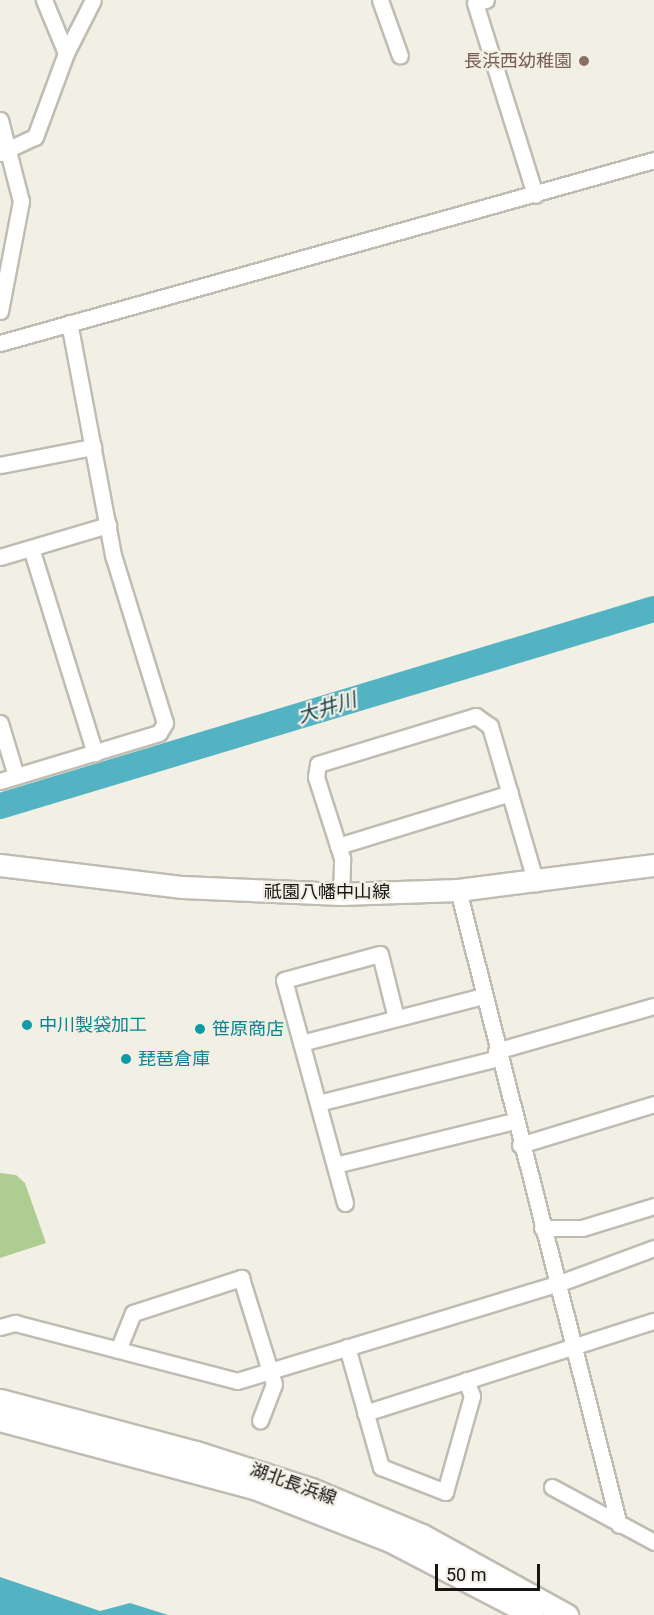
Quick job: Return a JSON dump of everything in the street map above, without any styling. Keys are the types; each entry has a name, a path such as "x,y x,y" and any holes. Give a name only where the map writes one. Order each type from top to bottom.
{"main road":[{"name":"祇園八幡中山線","path":"0,865 183,887 341,894 458,890 536,883 654,865"},
{"name":"湖北長浜線","path":"0,1400 196,1452 311,1489 432,1540 567,1615"},
{"name":"湖北長浜線","path":"0,1420 265,1492 390,1540 533,1615"}],"street":[{"path":"44,0 66,53"},
{"path":"5,151 29,142 39,130 66,53 93,0"},
{"path":"380,0 400,56"},
{"path":"477,1 535,195"},
{"path":"0,120 5,151 21,213 0,307"},
{"path":"0,343 654,160"},
{"path":"0,781 159,733 165,723 108,525 69,323"},
{"path":"0,465 93,447"},
{"path":"0,557 108,525"},
{"path":"31,548 95,753"},
{"path":"341,894 338,846 316,777 321,762 480,716 490,726 536,883"},
{"path":"0,723 16,776"},
{"path":"338,846 510,793"},
{"path":"458,890 520,1145 619,1525"},
{"path":"345,1203 284,980 380,954 396,1018"},
{"path":"301,1042 483,996"},
{"path":"318,1103 497,1054 654,1006"},
{"path":"520,1145 654,1104"},
{"path":"335,1166 514,1120"},
{"path":"542,1228 582,1227 654,1206"},
{"path":"0,1327 15,1323 231,1380 270,1371 557,1284 654,1248"},
{"path":"118,1350 133,1313 242,1278 274,1384 260,1420"},
{"path":"365,1413 654,1321"},
{"path":"346,1347 381,1467 445,1492 472,1396 466,1380"},
{"path":"552,1487 654,1542"}],"green space":[{"path":"0,1173 16,1175 25,1183 46,1243 0,1258"}],"water":[{"path":"0,1577 100,1611 130,1603 168,1615 0,1615"}],"waterway":[{"name":"大井川","path":"0,806 654,609"}],"place":[{"name":"長浜西幼稚園","path":"584,61"},
{"name":"中川製袋加工","path":"27,1025"},
{"name":"笹原商店","path":"200,1029"},
{"name":"琵琶倉庫","path":"126,1059"}]}
